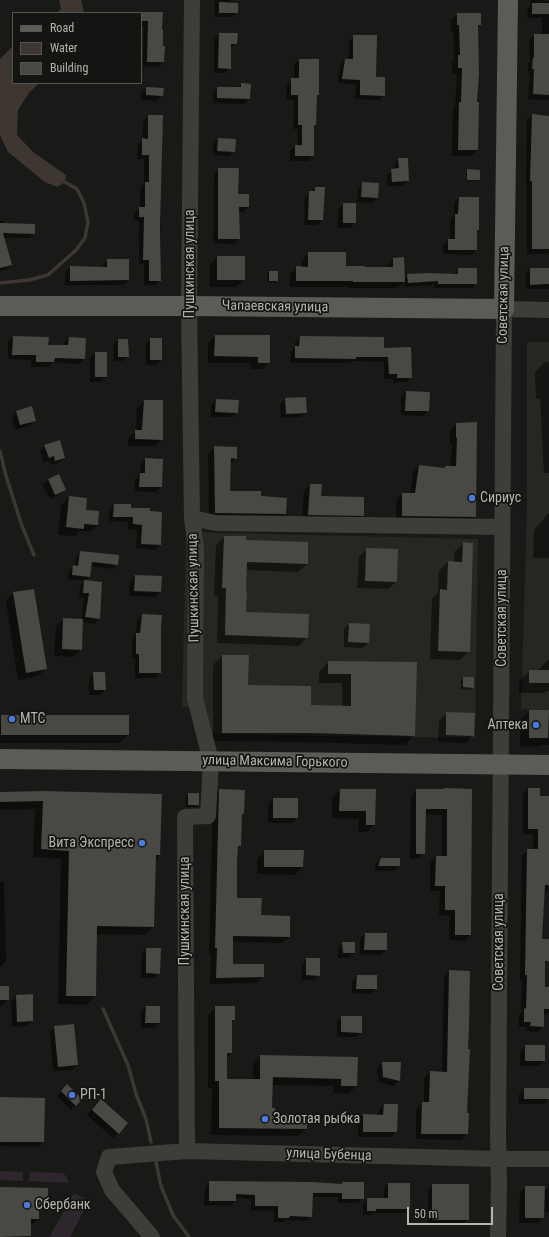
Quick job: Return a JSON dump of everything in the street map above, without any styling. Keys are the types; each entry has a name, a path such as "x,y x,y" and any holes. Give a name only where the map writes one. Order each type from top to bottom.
{"main road":[{"name":"Советская улица","path":"504,309 508,0"},
{"name":"Чапаевская улица","path":"0,306 504,309"},
{"name":"улица Максима Горького","path":"0,759 549,765"}],"street":[{"name":"Пушкинская улица","path":"187,1151 185,817 208,816 211,761 195,698 196,549 192,518 189,306 192,0"},
{"name":"Чапаевская улица","path":"504,309 549,310"},
{"name":"Советская улица","path":"498,1237 504,309"},
{"path":"192,518 216,523 502,528"},
{"name":"улица Бубенца","path":"152,1237 112,1190 104,1172 109,1157 187,1151 549,1159"}],"shaded area":[{"path":"527,342 549,342 549,738 529,738 529,710 521,709 527,509"},
{"path":"186,532 478,539 475,738 203,734 195,707 182,707"},
{"path":"0,1171 23,1172 23,1181 0,1180"},
{"path":"30,1172 63,1173 67,1177 68,1183 29,1181"},
{"path":"74,1193 89,1201 70,1237 49,1237"}],"water":[{"path":"59,0 81,0 84,12 58,12 61,9"},
{"path":"12,47 12,84 38,84 29,93 18,110 17,135 33,152 66,175 65,182 57,187 45,182 8,152 0,135 0,59"}],"building":[{"path":"219,2 238,3 238,13 219,13"},
{"path":"532,3 549,3 549,14 532,14"},
{"path":"142,12 163,12 162,29 163,46 165,46 164,62 147,62 148,21 142,21"},
{"path":"457,13 481,13 481,25 478,25 478,150 458,150 459,102 461,102 462,68 458,68 458,55 460,55"},
{"path":"219,33 238,33 237,44 231,44 231,69 218,68"},
{"path":"534,34 549,34 549,95 533,94 534,69 532,69 533,57 534,58"},
{"path":"353,35 377,35 376,77 385,77 385,96 360,95 360,80 342,79 345,59 353,59"},
{"path":"299,59 319,59 319,95 317,95 316,125 314,125 314,156 295,156 295,145 302,145 302,125 298,125 298,95 291,95 291,78 299,78"},
{"path":"241,83 251,84 250,99 217,98 217,87 241,87"},
{"path":"146,87 164,88 163,96 146,95"},
{"path":"532,114 549,116 549,249 532,249 532,181 530,181"},
{"path":"148,115 163,115 160,227 161,281 149,281 149,260 143,260 144,217 139,217 139,207 145,207 145,182 149,182 149,155 142,155 142,138 148,139"},
{"path":"218,138 236,139 235,152 217,151"},
{"path":"398,158 408,158 409,181 392,182 391,169 399,168"},
{"path":"218,168 239,168 238,194 249,194 249,207 239,207 240,239 218,239"},
{"path":"467,169 480,170 480,180 467,180"},
{"path":"362,182 379,183 378,198 361,197"},
{"path":"315,187 325,187 323,220 308,220 309,191 315,191"},
{"path":"459,197 479,197 479,230 477,230 477,250 448,250 448,239 455,239 455,214 458,214"},
{"path":"343,203 356,203 356,223 343,223"},
{"path":"0,223 35,224 35,234 3,233 12,265 0,268"},
{"path":"308,252 346,252 346,266 365,267 393,267 393,258 404,257 405,282 296,281 296,266 308,267"},
{"path":"217,256 245,256 245,280 217,280"},
{"path":"107,259 129,259 129,280 70,281 70,266 107,267"},
{"path":"458,268 477,268 477,284 438,284 438,281 408,283 407,274 458,274"},
{"path":"530,268 549,268 549,284 530,285"},
{"path":"269,271 278,271 278,281 269,281"},
{"path":"215,335 270,335 270,363 258,363 258,357 214,356"},
{"path":"13,336 49,337 48,345 68,345 69,337 86,338 85,359 55,358 54,362 36,362 36,355 12,355"},
{"path":"300,336 384,337 384,348 411,347 412,378 397,378 397,374 389,374 388,357 356,357 356,359 295,358 295,346 299,346"},
{"path":"150,338 162,338 162,360 150,360"},
{"path":"118,339 128,339 129,357 118,357"},
{"path":"95,352 107,352 107,377 95,377"},
{"path":"406,391 430,392 429,411 405,411"},
{"path":"306,397 307,413 286,414 285,398"},
{"path":"216,399 239,400 238,413 215,412"},
{"path":"144,400 163,400 163,440 135,439 135,430 142,430"},
{"path":"32,406 36,421 20,425 16,411"},
{"path":"477,422 476,517 402,516 402,493 415,493 419,465 445,468 445,466 456,466 456,423"},
{"path":"60,440 65,458 55,461 54,456 49,458 44,445"},
{"path":"214,446 237,447 237,459 231,458 230,491 261,491 261,496 287,498 286,514 215,513"},
{"path":"145,458 163,459 162,487 139,487 140,473 145,473"},
{"path":"59,474 66,490 55,495 48,479"},
{"path":"310,484 322,484 321,496 364,497 364,516 308,515"},
{"path":"69,496 87,498 86,510 99,511 98,525 84,524 84,529 66,527"},
{"path":"114,504 131,504 131,508 150,508 150,511 162,512 161,545 141,544 142,525 133,524 133,517 113,517"},
{"path":"224,536 246,536 246,540 308,542 308,564 247,562 246,612 309,614 308,638 225,635 226,588 222,588"},
{"path":"463,542 473,543 470,652 438,651 440,589 447,590 448,561 462,562"},
{"path":"366,548 398,549 397,582 365,581"},
{"path":"80,551 119,555 118,565 92,562 90,577 72,575 73,565 78,566"},
{"path":"135,575 162,576 161,592 134,591"},
{"path":"84,580 102,582 100,619 85,617 89,593 83,593"},
{"path":"34,589 47,669 26,673 13,592"},
{"path":"142,614 162,615 161,673 139,673 139,654 136,654 136,633 140,633"},
{"path":"63,618 83,619 82,650 62,649"},
{"path":"349,623 370,624 369,643 348,642"},
{"path":"222,655 249,655 248,685 311,686 311,705 351,706 351,674 328,674 328,661 417,662 415,736 310,733 222,733"},
{"path":"529,670 549,670 549,683 529,683"},
{"path":"93,672 105,672 106,690 94,690"},
{"path":"463,677 474,677 474,688 463,687"},
{"path":"529,710 549,710 548,738 529,738"},
{"path":"446,712 475,713 474,736 446,735"},
{"path":"1,715 129,715 129,735 1,735"},
{"path":"528,788 540,788 540,796 549,796 549,885 545,885 542,939 549,939 549,961 545,961 545,987 549,987 549,1009 544,1009 544,1027 530,1026 531,1022 524,1022 527,975 525,975 527,849 538,849 538,829 528,829"},
{"path":"219,789 245,790 244,814 242,814 241,846 238,846 237,898 262,898 261,915 290,916 290,937 233,936 233,964 264,964 264,977 216,978 217,948 215,948"},
{"path":"340,789 376,789 375,825 366,825 366,811 339,811"},
{"path":"416,789 472,789 471,935 455,935 455,910 445,910 445,886 435,886 436,856 447,856 447,809 426,809 425,854 416,854"},
{"path":"43,791 162,794 160,855 156,855 154,927 97,926 96,996 66,996 69,851 41,849 43,801 0,802 0,792"},
{"path":"188,793 199,793 199,805 188,805"},
{"path":"273,798 298,798 298,818 273,818"},
{"path":"264,850 304,850 303,867 264,867"},
{"path":"381,858 400,858 400,866 378,866"},
{"path":"365,933 387,933 387,950 364,950"},
{"path":"342,942 355,942 355,953 343,953"},
{"path":"146,948 161,948 160,974 146,973"},
{"path":"306,958 320,958 320,976 306,975"},
{"path":"449,970 470,971 468,1049 470,1049 467,1113 469,1113 468,1134 421,1134 422,1102 429,1102 430,1071 447,1072"},
{"path":"357,975 377,975 377,989 356,989"},
{"path":"0,986 9,986 9,1000 0,1000"},
{"path":"33,994 33,1021 17,1022 16,995"},
{"path":"146,1006 160,1006 160,1023 145,1023"},
{"path":"215,1006 235,1006 235,1020 232,1020 232,1053 227,1053 227,1079 260,1079 260,1055 358,1057 357,1086 341,1086 341,1079 273,1077 272,1108 275,1108 275,1114 307,1114 307,1129 219,1128 219,1081 215,1081"},
{"path":"341,1016 362,1016 362,1033 341,1032"},
{"path":"74,1024 78,1065 58,1067 54,1026"},
{"path":"525,1045 545,1045 545,1061 525,1061"},
{"path":"382,1062 401,1062 400,1081 383,1077"},
{"name":"РП-1","path":"67,1084 82,1099 76,1106 61,1091"},
{"path":"524,1088 549,1088 549,1099 524,1099"},
{"path":"0,1097 45,1098 44,1142 0,1142"},
{"path":"101,1099 128,1123 119,1134 92,1110"},
{"path":"384,1104 398,1104 397,1132 363,1132 363,1114 383,1115"},
{"path":"209,1181 313,1182 342,1184 342,1182 364,1182 364,1199 342,1199 342,1193 313,1193 312,1217 290,1216 289,1218 278,1218 278,1206 255,1206 255,1195 236,1194 236,1201 209,1201"},
{"path":"388,1183 410,1183 410,1209 376,1209 376,1211 367,1211 367,1198 388,1198"},
{"path":"432,1184 469,1184 469,1220 432,1220"},
{"path":"525,1186 545,1186 544,1218 525,1218"},
{"path":"0,1187 48,1188 48,1205 39,1205 39,1219 31,1219 31,1236 0,1237"}],"waterway":[{"path":"0,283 29,280 48,275 76,250 85,238 88,222 84,203 77,189 63,181"},
{"path":"0,451 6,476 22,526 34,555"},
{"path":"103,1009 128,1065 136,1094 146,1119 151,1142"},
{"path":"156,1162 161,1186 173,1215 189,1237"}],"place":[{"name":"Сириус","path":"472,498"},
{"name":"МТС","path":"12,719"},
{"name":"Аптека","path":"536,725"},
{"name":"Вита Экспресс","path":"142,843"},
{"name":"РП-1","path":"72,1095"},
{"name":"Золотая рыбка","path":"265,1119"},
{"name":"Сбербанк","path":"27,1205"}]}
